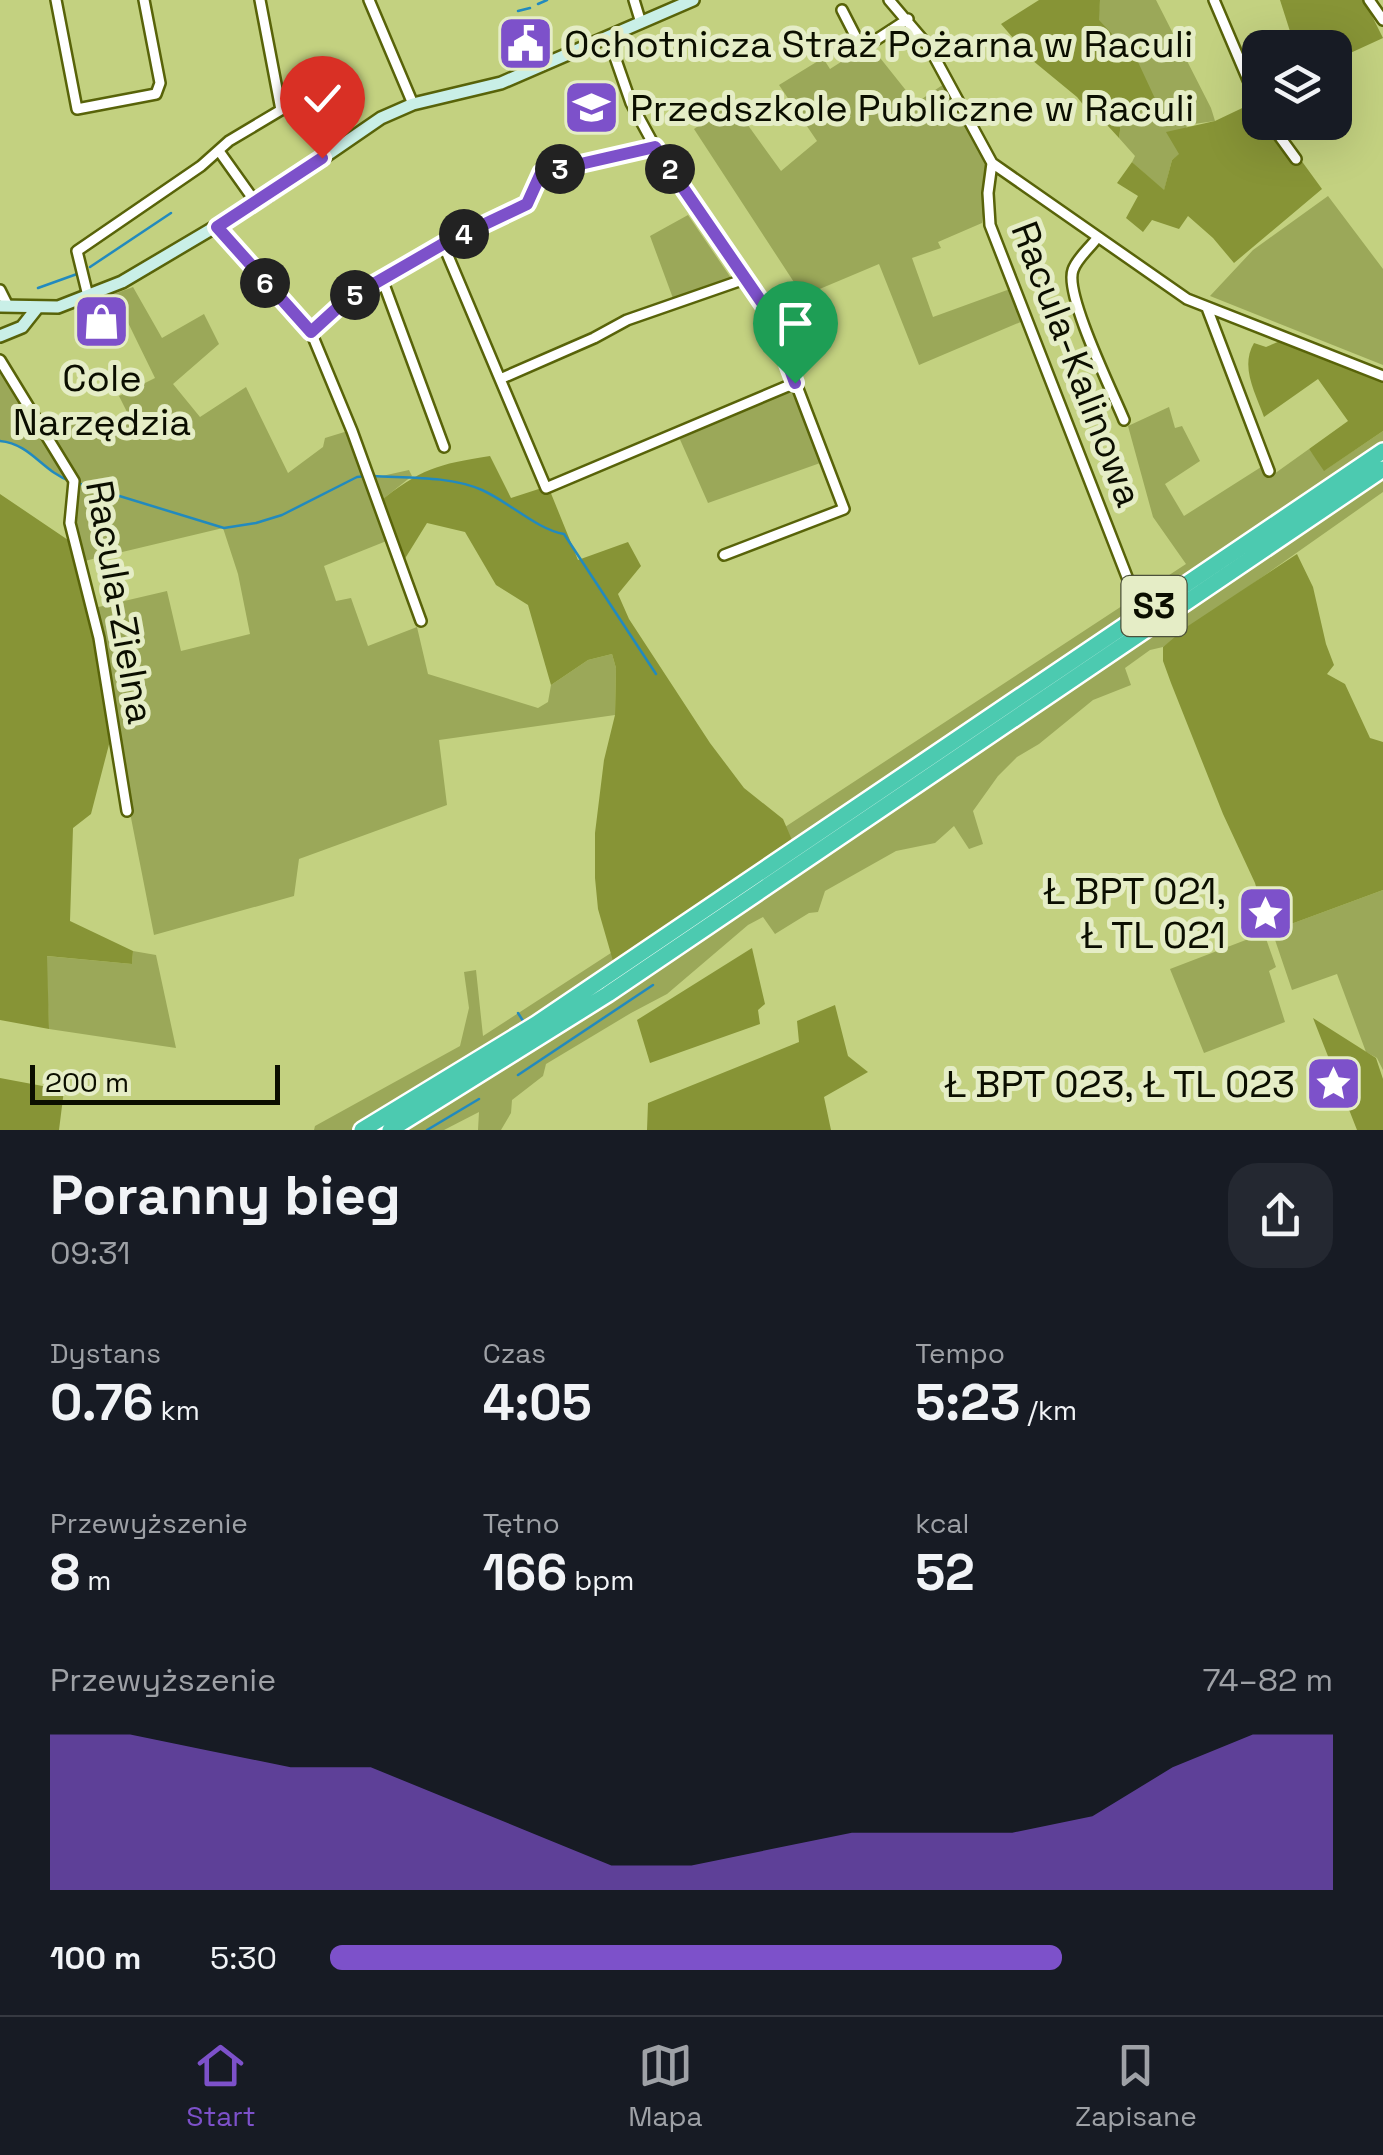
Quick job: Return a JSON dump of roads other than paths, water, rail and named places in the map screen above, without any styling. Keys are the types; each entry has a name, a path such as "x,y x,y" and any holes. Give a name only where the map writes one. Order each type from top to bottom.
{"highway":[{"name":"S3","path":"926,770 1383,451"},
{"name":"S3","path":"390,1130 1383,469"},
{"name":"S3","path":"362,1130 484,1065"}],"street":[{"path":"56,0 77,109 156,94 160,83 144,0"},
{"path":"88,296 77,251 202,166 229,140 282,110 260,0"},
{"path":"369,0 413,104"},
{"path":"634,0 641,23"},
{"path":"9,306 58,307 137,275 256,203 365,128 413,104 501,84 694,0"},
{"path":"889,0 908,19 947,75 992,163 1207,308 1383,376"},
{"path":"1214,0 1242,66"},
{"path":"1369,0 1383,20"},
{"path":"842,10 862,49 908,19"},
{"path":"608,37 632,103 655,147 769,313 844,510 724,555"},
{"path":"1282,140 1296,159"},
{"path":"311,332 346,300 443,244 529,202 541,173 655,147"},
{"path":"219,151 256,203"},
{"name":"Racula-Kalinowa","path":"992,163 988,193 990,225 1129,582"},
{"path":"217,227 311,332 352,431 421,621"},
{"path":"1098,238 1075,265 1071,283 1124,420"},
{"path":"443,244 546,488 795,383"},
{"path":"382,279 444,447"},
{"path":"500,379 628,320 744,279"},
{"path":"0,290 9,306 6,333"},
{"path":"6,333 30,321 37,308"},
{"path":"1207,308 1269,471"},
{"name":"Racula-Zielna","path":"0,360 74,483 70,523 100,638 127,811"}],"waterway":[{"path":"538,4 547,0"},
{"path":"518,11 530,8"},
{"path":"90,267 171,213"},
{"path":"38,288 77,274"},
{"path":"0,441 20,447 70,481"},
{"path":"77,483 224,528 282,515 366,476"},
{"path":"373,476 429,478 470,485 544,527 564,534 656,674"},
{"path":"518,1075 653,985"},
{"path":"518,1013 525,1024"},
{"path":"427,1130 479,1099"}],"place":[{"name":"Ochotnicza Straż Pożarna w Raculi","path":"525,44"},
{"name":"Przedszkole Publiczne w Raculi","path":"591,108"},
{"name":"Cole Narzędzia","path":"102,321"},
{"name":"Ł BPT 021, Ł TL 021","path":"1265,913"},
{"name":"Ł BPT 023, Ł TL 023","path":"1334,1084"}]}
